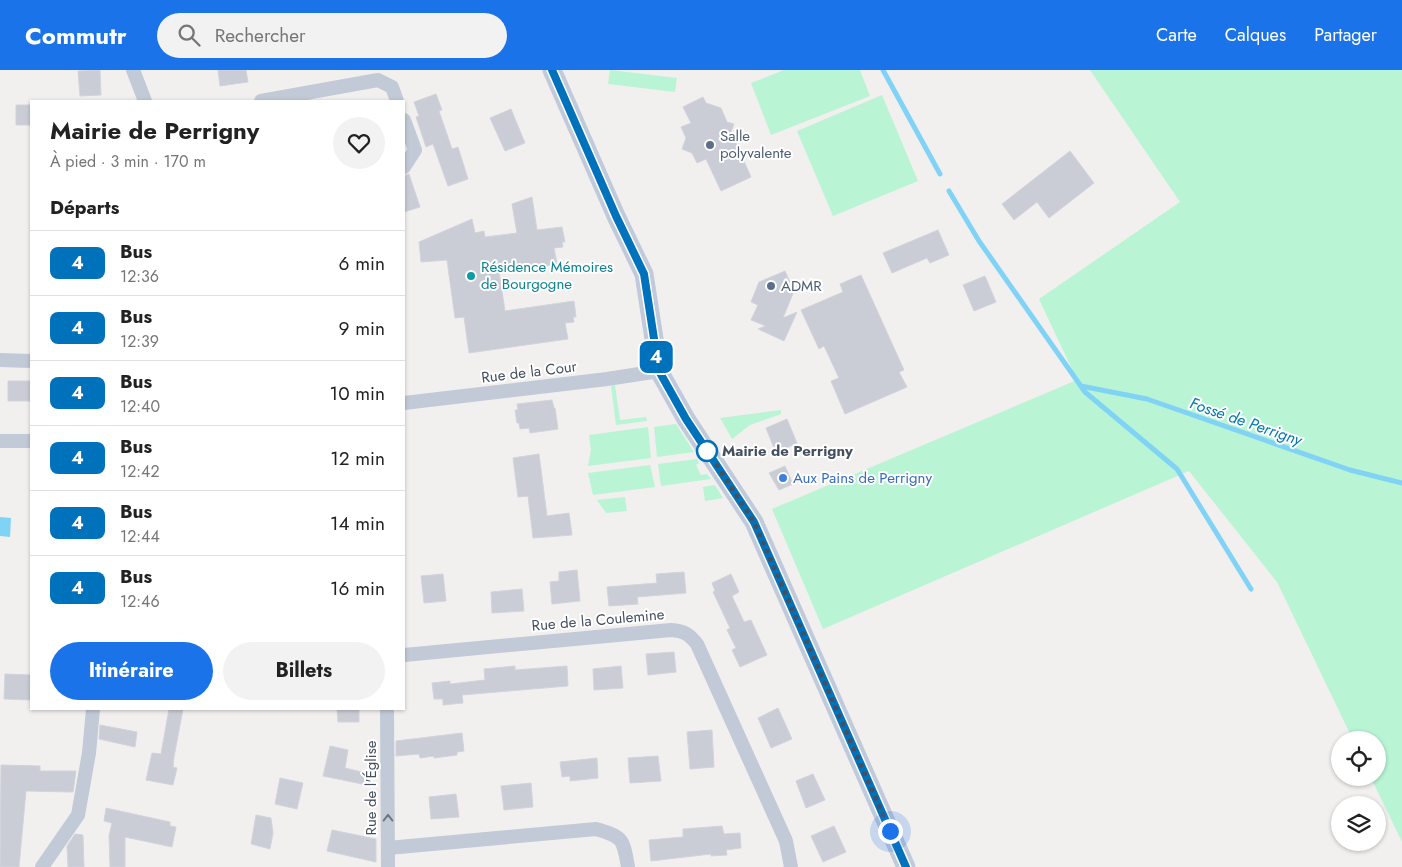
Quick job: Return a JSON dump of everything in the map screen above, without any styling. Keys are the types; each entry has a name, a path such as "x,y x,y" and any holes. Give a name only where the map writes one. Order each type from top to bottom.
{"main road":[{"path":"552,70 616,216 644,274 659,371 686,419 754,522 906,867"}],"street":[{"path":"133,70 145,100"},
{"path":"273,100 300,98 378,80 392,87 397,100"},
{"path":"405,123 415,150 405,166"},
{"path":"0,360 30,361"},
{"name":"Rue de la Cour","path":"405,404 659,371"},
{"path":"0,441 30,441"},
{"name":"Rue de la Coulemine","path":"405,655 671,630 683,631 691,636 697,644 786,841 792,867"},
{"path":"42,867 78,815 89,753 93,710"},
{"name":"Rue de l'Église","path":"387,710 388,867"},
{"path":"388,848 596,829 616,835 624,847 628,867"}],"green space":[{"path":"610,70 677,78 675,92 608,84"},
{"path":"784,70 860,70 870,96 771,135 751,83"},
{"path":"1090,70 1402,70 1402,842 1386,809 1386,796 1380,796 1375,786 1386,786 1386,731 1349,731 1277,582 1189,471 823,629 772,509 1077,380 1039,299 1180,202"},
{"path":"882,95 918,181 833,216 797,131"},
{"path":"615,385 620,420 646,417 647,421 616,425 611,386"},
{"path":"781,410 781,414 750,425 732,439 720,418"},
{"path":"676,424 694,452 657,457 654,427"},
{"path":"648,427 651,458 588,466 591,450 589,435"},
{"path":"697,459 699,463 696,465 701,475 707,474 711,479 661,486 658,464"},
{"path":"650,465 655,487 593,495 588,473"},
{"path":"715,485 723,498 705,501 703,487"},
{"path":"625,497 627,511 606,513 597,500"}],"water":[{"path":"0,517 11,518 10,537 0,536"}],"building":[{"path":"100,70 101,95 80,96 78,71"},
{"path":"218,70 246,70 248,82 220,86"},
{"path":"436,94 442,110 439,111 452,149 458,147 468,179 448,186 433,144 426,147 416,117 419,116 414,102"},
{"name":"Salle polyvalente","path":"703,97 706,103 721,108 727,122 734,124 731,132 751,177 721,191 706,159 697,163 692,153 682,149 686,138 681,127 691,123 683,107"},
{"path":"16,105 30,105 30,125 16,125"},
{"path":"511,109 525,143 505,151 490,118"},
{"path":"1070,151 1094,183 1049,218 1037,202 1014,220 1002,204"},
{"path":"409,174 420,207 405,212 405,176"},
{"name":"Résidence Mémoires de Bourgogne","path":"532,197 537,230 562,227 565,242 562,242 563,247 554,248 557,264 499,272 505,311 574,301 576,317 573,317 574,322 565,323 568,339 469,353 464,317 455,318 447,260 421,262 419,242 472,219 475,233 484,231 485,237 517,233 512,204"},
{"path":"938,230 949,255 930,263 927,258 892,273 883,253"},
{"path":"785,271 794,291 783,318 797,312 784,341 758,329 766,326 751,320 758,305 751,302 759,282"},
{"path":"861,275 904,370 899,372 907,387 845,414 831,381 839,378 824,346 819,349 801,310 843,292 840,284"},
{"path":"985,276 996,302 974,311 963,285"},
{"path":"8,381 30,381 30,401 8,401"},
{"path":"552,400 558,429 530,433 529,428 520,429 515,410 518,410 517,404"},
{"path":"787,419 797,443 776,453 766,428"},
{"path":"539,454 547,516 569,513 572,535 533,538 528,496 518,497 513,458"},
{"name":"Aux Pains de Perrigny","path":"785,466 793,484 779,490 769,473"},
{"path":"577,570 580,601 552,604 550,582 559,581 559,572"},
{"path":"684,572 686,593 637,597 638,604 609,606 607,587 657,583 656,574"},
{"path":"443,574 446,601 424,603 421,576"},
{"path":"731,574 739,592 732,596 744,622 751,620 767,655 740,667 732,650 736,648 727,630 730,628 713,592 715,591 712,583"},
{"path":"522,589 524,611 492,613 491,592"},
{"path":"674,652 676,672 648,675 646,654"},
{"path":"515,666 515,670 567,666 568,686 462,695 463,703 443,705 443,699 434,699 432,683 450,681 450,684 485,680 484,669"},
{"path":"621,666 623,688 594,690 593,669"},
{"path":"5,674 30,675 30,700 4,699"},
{"path":"778,708 792,739 771,748 758,718"},
{"path":"169,710 183,710 174,757 173,767 177,768 173,785 146,780 152,753 161,754"},
{"path":"337,710 359,710 359,722 338,722"},
{"path":"100,725 137,732 135,747 99,739"},
{"path":"712,730 714,767 690,769 687,732"},
{"path":"462,733 464,751 457,752 457,755 434,758 434,756 420,758 419,754 396,756 396,741"},
{"path":"330,746 348,750 345,768 370,774 367,785 323,776"},
{"path":"658,756 661,781 630,783 628,758"},
{"path":"597,758 598,778 570,781 570,776 562,777 560,762"},
{"path":"1,765 40,766 40,771 76,771 73,792 26,791 19,867 0,867"},
{"path":"813,774 825,800 806,808 796,781"},
{"path":"280,778 303,783 297,809 275,804"},
{"path":"531,783 533,807 504,810 501,786"},
{"path":"456,794 459,817 431,819 429,797"},
{"path":"106,808 170,822 170,826 176,827 172,847 125,837 125,867 110,867 109,836 112,823 104,821"},
{"path":"256,815 271,818 273,833 270,849 251,844"},
{"path":"722,826 724,834 740,833 741,848 726,850 727,855 711,856 711,854 651,861 649,840 683,837 683,829"},
{"path":"834,826 846,852 823,862 811,836"},
{"path":"332,830 376,839 376,862 327,851"},
{"path":"75,834 83,835 84,867 68,867 67,846"}],"waterway":[{"name":"Fossé de Perrigny","path":"883,70 940,174"},
{"name":"Fossé de Perrigny","path":"949,191 979,241 1085,392 1177,469 1251,589"},
{"name":"Fossé de Perrigny","path":"1081,386 1147,399 1350,470 1402,483"}],"bus line":[{"name":"4","path":"552,70 616,216 644,274 659,371 686,419 754,522 906,867"}],"place":[{"name":"Salle polyvalente","path":"710,145"},
{"name":"Résidence Mémoires de Bourgogne","path":"471,276"},
{"name":"ADMR","path":"771,286"},
{"name":"Mairie de Perrigny","path":"707,451"},
{"name":"Aux Pains de Perrigny","path":"783,478"}],"route":[{"path":"707,451 705,447 754,522 890,831"}]}
